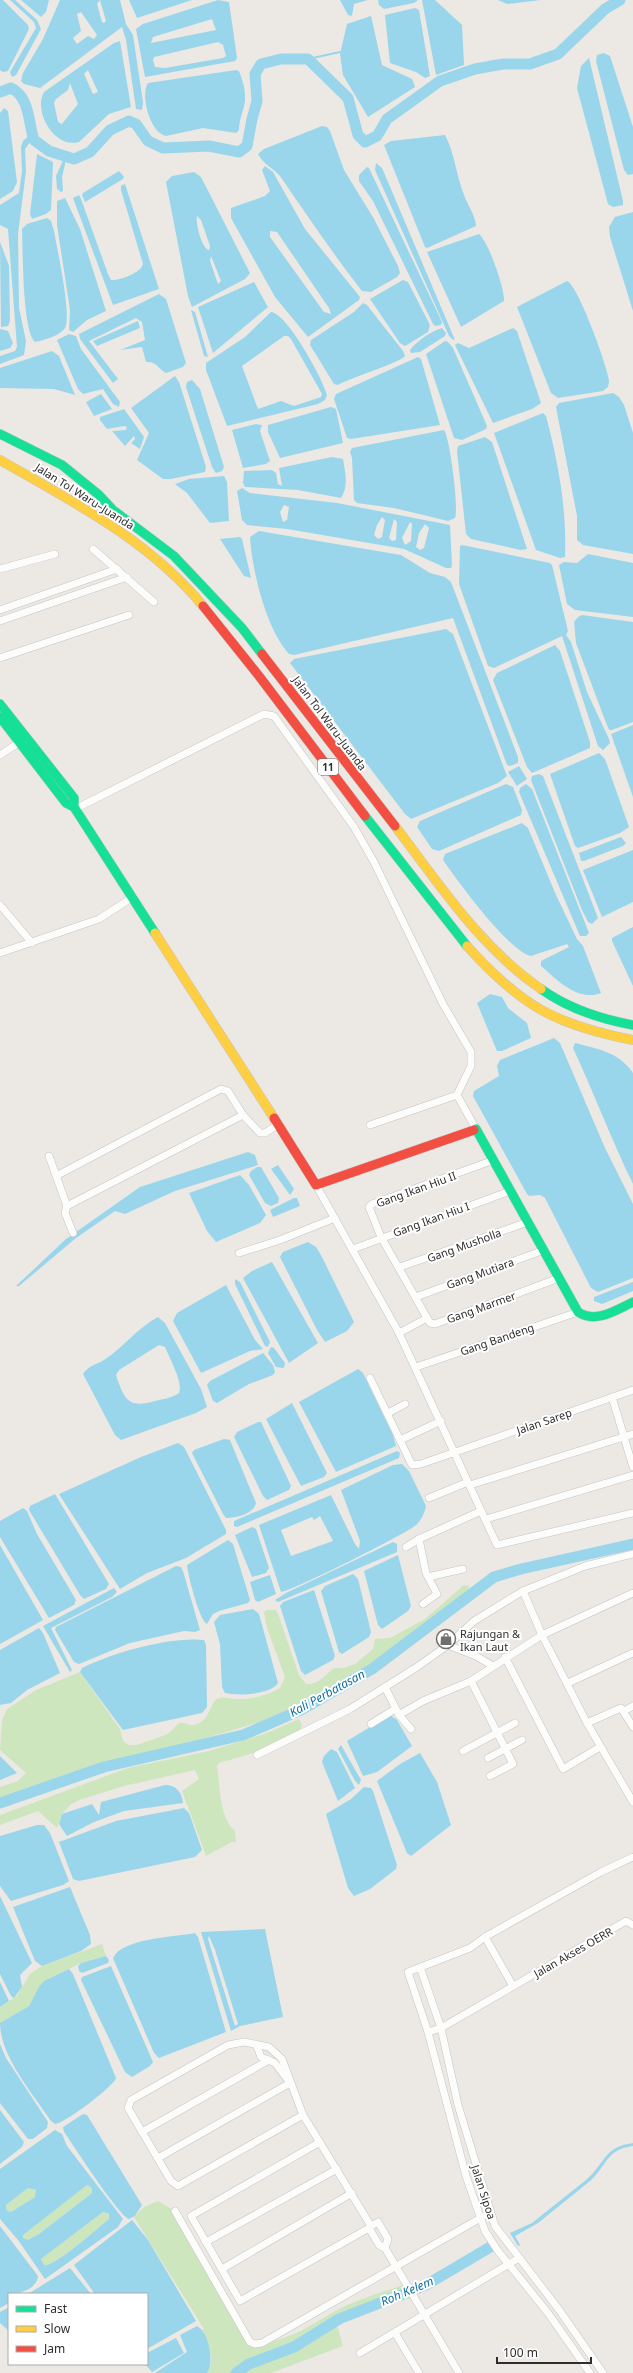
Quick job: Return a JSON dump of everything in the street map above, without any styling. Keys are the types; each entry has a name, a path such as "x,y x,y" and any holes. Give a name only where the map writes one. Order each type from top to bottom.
{"main road":[{"name":"Jalan Tol Waru–Juanda","path":"0,434 62,465 99,495 113,510 174,556 204,586 242,628 481,938 517,974 555,1001 593,1015 633,1025"},
{"name":"Jalan Tol Waru–Juanda","path":"0,460 108,522 138,543 192,593 259,676 449,926 477,959 511,989 548,1014 584,1030 633,1040"},
{"path":"0,704 23,740"},
{"path":"0,717 23,740 74,798 74,808 133,896 156,938 279,1124 316,1185 476,1129 578,1312 582,1316 594,1318 633,1302"}],"street":[{"path":"93,549 154,602"},
{"path":"0,570 55,554"},
{"path":"0,610 117,569"},
{"path":"0,621 127,577"},
{"path":"0,658 129,615"},
{"path":"74,808 264,714 274,716 354,827 374,862 443,1004 471,1052 471,1066 457,1095 370,1126"},
{"path":"0,755 23,740"},
{"path":"0,953 98,919 133,896"},
{"path":"0,904 32,943"},
{"path":"56,1176 221,1089 228,1091 243,1115 260,1133 268,1132 279,1124"},
{"path":"457,1095 476,1129"},
{"path":"66,1206 243,1115"},
{"path":"49,1156 66,1206 65,1213 73,1233"},
{"name":"Gang Ikan Hiu II","path":"381,1237 369,1207 372,1204 494,1160"},
{"path":"316,1185 399,1333 416,1367 438,1422 469,1483 479,1512 486,1519 496,1544 499,1546 633,1514"},
{"name":"Gang Ikan Hiu I","path":"353,1249 381,1237 510,1190"},
{"path":"239,1252 325,1223 335,1218"},
{"name":"Gang Musholla","path":"400,1267 528,1222"},
{"path":"381,1237 400,1267 416,1297 425,1319 399,1333"},
{"name":"Gang Mutiara","path":"416,1297 544,1250"},
{"name":"Gang Marmer","path":"425,1319 435,1324 559,1278"},
{"name":"Gang Bandeng","path":"416,1367 578,1312"},
{"path":"370,1378 400,1440 438,1422"},
{"name":"Jalan Sarep","path":"400,1440 412,1465 633,1390"},
{"path":"612,1397 633,1467"},
{"path":"388,1413 405,1404"},
{"path":"429,1498 469,1483 633,1434"},
{"path":"486,1519 633,1476"},
{"path":"406,1547 419,1539 479,1512"},
{"path":"419,1539 428,1578 437,1594 423,1604"},
{"path":"257,1755 350,1709 448,1645 474,1622 523,1591 585,1566 633,1554"},
{"path":"428,1578 463,1569"},
{"path":"523,1591 587,1723 633,1802"},
{"path":"371,1724 471,1681 506,1657 545,1634 633,1593"},
{"path":"448,1645 476,1656 493,1666"},
{"path":"568,1683 633,1653"},
{"path":"506,1657 562,1769 600,1747"},
{"path":"471,1681 512,1764 490,1776"},
{"path":"385,1687 397,1712 411,1729"},
{"path":"624,1711 633,1706"},
{"path":"587,1723 622,1708 633,1727"},
{"path":"462,1751 515,1723"},
{"path":"488,1758 522,1740"},
{"path":"590,2373 548,2313 485,2231 466,2176 428,2032 408,1972 470,1948 485,1937 601,1872 633,1857"},
{"name":"Jalan Akses OERR","path":"513,1986 626,1921 633,1925"},
{"path":"428,2032 441,2028 513,1986 485,1937"},
{"name":"Jalan Sipoa","path":"420,1967 441,2028 458,2105 495,2226 560,2311 603,2373"},
{"path":"303,2115 178,2186 170,2181 128,2108 131,2100 228,2046 244,2042 269,2047 282,2059 288,2070 290,2083 303,2115 338,2169 379,2245 385,2248 459,2373"},
{"path":"256,2044 261,2057 275,2064 290,2083"},
{"path":"142,2132 269,2060"},
{"path":"158,2158 290,2083"},
{"path":"320,2142 191,2216 240,2301 378,2222 388,2239 385,2248"},
{"path":"206,2242 338,2169"},
{"path":"222,2269 352,2193"},
{"path":"175,2211 250,2342 255,2344 262,2343 395,2265 480,2217 490,2213"},
{"path":"360,2353 510,2265 519,2258"},
{"path":"395,2333 416,2372"}],"green space":[{"path":"464,1585 469,1586 468,1594 381,1660 303,1705 274,1717 240,1728 68,1776 0,1798 0,1787 18,1781 26,1773 0,1750 2,1720 7,1709 36,1690 80,1672 120,1729 123,1741 128,1745 137,1745 168,1734 179,1723 192,1725 201,1722 207,1716 215,1700 222,1698 252,1698 264,1695 280,1688 285,1677 267,1628 264,1612 266,1610 276,1610 299,1675 306,1684 311,1684 322,1679 334,1668 344,1668 355,1664 373,1649 375,1639 390,1638 425,1619"},
{"path":"299,1719 302,1725 298,1731 290,1737 266,1748 221,1762 217,1765 223,1810 230,1825 235,1831 236,1842 232,1842 206,1856 182,1791 199,1779 195,1770 124,1786 79,1800 70,1805 62,1814 57,1828 38,1811 0,1825 0,1815 128,1768 209,1751 267,1733"},
{"path":"102,1944 106,1956 81,1963 44,1981 29,2006 0,2023 0,2007 17,1996 30,1974 42,1966"},
{"path":"87,2185 92,2188 92,2193 39,2234 28,2240 23,2238 22,2235"},
{"path":"28,2188 36,2190 35,2197 11,2212 7,2211 6,2205"},
{"path":"158,2201 175,2211 250,2342 273,2341 285,2338 345,2306 406,2284 414,2297 368,2312 337,2325 343,2346 271,2373 207,2373 210,2368 211,2358 209,2346 202,2330 204,2329 134,2217 144,2207"},
{"path":"103,2212 109,2215 109,2219 66,2254 49,2264 44,2265 41,2259"}],"water":[{"path":"0,0 3,0 28,25 29,29 8,71 3,72 0,70"},
{"path":"10,0 15,0 37,20 41,29 16,75 12,77 10,72 36,28 34,22"},
{"path":"21,0 49,0 46,12 41,17"},
{"path":"60,0 100,0 120,0 126,24 133,35 143,102 142,110 136,109 126,40 122,27 40,88 24,84 21,81 23,73 43,39","holes":["100,0 106,21 104,23 102,22 97,4","81,12 97,35 94,39 88,36 77,44 73,38 81,31 77,14"]},
{"path":"129,0 192,0 137,18"},
{"path":"218,0 229,2 237,58 235,61 145,77 136,29 143,24","holes":["212,19 216,30 151,43 153,37","218,42 223,45 226,56 223,58 165,68 155,67 153,60 154,57"]},
{"path":"340,0 368,0 354,4 352,16 348,15"},
{"path":"378,0 418,0 414,3 384,9 379,5"},
{"path":"422,0 435,0 462,25 464,65 436,75"},
{"path":"498,0 541,0 507,4"},
{"path":"415,8 419,10 430,76 425,78 416,72 390,63 385,15"},
{"path":"371,16 382,65 412,79 415,87 368,117 343,75 340,54 347,24"},
{"path":"120,41 131,107 109,114 79,142 70,143 61,140 48,127 44,118 41,109 41,100 44,92 114,43","holes":["88,70 98,92 93,94 84,74","70,83 78,104 62,124 58,122 54,103 56,99 68,90"]},
{"path":"604,53 610,56 633,127 633,174 628,175 624,170 596,61 597,55"},
{"path":"589,58 623,201 623,205 613,207 608,204 577,88 581,66"},
{"path":"236,70 239,71 242,80 245,100 239,130 236,133 203,128 166,136 155,128 148,113 146,104 145,96 148,83"},
{"path":"4,108 8,111 17,182 13,191 0,199 0,113"},
{"path":"322,126 327,127 330,131 344,170 374,219 398,266 400,273 397,277 371,292 362,291 330,249 280,176 263,161 258,154 264,149"},
{"path":"32,133 33,138 25,149 26,171 18,234 19,308 26,341 24,355 0,364 0,356 15,351 17,347 8,229 0,225 0,205 19,193 22,171 21,147 23,141"},
{"path":"445,135 451,150 461,187 473,214 476,226 427,248 425,247 384,145 391,141"},
{"path":"37,154 53,162 51,210 46,214 32,219 30,214"},
{"path":"65,156 67,156 62,177 63,191 61,192 57,189 56,176"},
{"path":"376,163 382,168 455,340 449,336 375,170"},
{"path":"265,166 273,172 305,229 360,297 359,300 308,337 275,297 231,218 231,208 265,196 270,191 262,170","holes":["270,231 277,232 329,308 331,314 324,312 270,237"]},
{"path":"367,167 369,168 442,322 441,325 435,326 433,324 373,201 359,181 359,175"},
{"path":"119,171 124,177 123,179 85,202 82,195 83,193"},
{"path":"194,172 201,177 250,273 245,279 192,307 188,296 166,182 172,176","holes":["197,216 201,220 210,246 209,250 204,245 200,235 197,224","211,256 221,281 218,284 210,261"]},
{"path":"125,184 159,289 113,305 73,198 79,195 81,199 111,280 119,279 134,273 143,264 121,190 121,186"},
{"path":"65,198 80,229 106,311 87,320 73,332 69,330 70,310 57,225 57,201"},
{"path":"633,212 633,311 610,237 609,227 615,217"},
{"path":"47,218 51,221 54,231 61,266 67,321 63,331 52,337 35,342 31,335 25,307 22,229 27,224"},
{"path":"479,234 487,246 495,266 502,286 504,301 461,327 427,252"},
{"path":"0,242 9,266 10,321 8,326 1,327"},
{"path":"403,280 408,282 430,325 428,332 405,346 400,343 370,299"},
{"path":"567,281 578,296 585,311 604,361 609,382 608,387 603,391 558,398 551,393 517,307"},
{"path":"254,282 268,307 213,353 198,307"},
{"path":"159,294 166,299 186,363 183,367 166,373 155,364 146,362 142,347 120,350 145,340 142,322 136,318 89,341 118,379 113,383 80,339 79,334"},
{"path":"363,303 367,305 403,351 405,356 338,385 334,384 310,345 311,340 354,312"},
{"path":"191,310 195,312 208,357 204,356"},
{"path":"271,312 278,315 295,334 312,362 327,395 325,400 318,404 227,426 206,370 206,363 245,337","holes":["284,336 288,336 322,394 321,397 294,406 281,401 258,409 242,366"]},
{"path":"138,321 140,328 97,346 93,341"},
{"path":"442,328 446,333 445,336 420,352 411,353 410,350 420,340 433,331"},
{"path":"513,328 517,331 541,403 532,409 493,423 455,345 458,343 469,348"},
{"path":"0,329 8,331 13,343 10,348 0,351"},
{"path":"69,334 76,336 81,349 120,402 119,407 113,404 103,389 83,394 78,389 57,340"},
{"path":"445,341 448,342 453,348 487,426 486,429 462,440 454,438 426,354"},
{"path":"52,351 59,356 75,395 54,389 0,388 0,368"},
{"path":"418,357 421,359 440,425 351,439 347,438 334,399 336,394"},
{"path":"175,376 179,382 206,467 205,472 171,479 163,479 137,460 149,433 131,408"},
{"path":"192,380 200,389 224,467 222,471 216,473 212,467 186,387 187,382"},
{"path":"613,393 619,397 624,405 633,433 633,554 583,545 577,540 577,516 556,407 559,403"},
{"path":"101,394 112,409 94,416 86,402"},
{"path":"331,407 336,409 343,443 280,458 268,432 268,425"},
{"path":"124,409 144,437 140,449 131,443 135,439 134,436 125,446 112,431 126,430 127,427 124,426 107,429 100,420 100,417"},
{"path":"543,413 546,416 561,486 565,521 565,557 560,558 536,550 494,433"},
{"path":"256,424 262,425 260,431 270,461 266,464 243,468 232,430"},
{"path":"444,430 449,446 453,473 456,501 455,518 448,521 394,508 357,503 354,500 352,458 350,452 352,448"},
{"path":"485,437 492,442 527,549 521,550 471,539 466,534 457,451 458,446"},
{"path":"332,457 343,459 346,484 341,498 298,490 245,487 243,483 244,471 272,470 276,473 278,484 282,486 279,468"},
{"path":"224,476 227,482 229,521 210,523 187,493 175,484 189,479"},
{"path":"242,488 250,493 337,503 450,525 451,568 446,568 404,549 287,529 247,525 242,520 237,491","holes":["284,505 289,507 287,520 283,522 280,512","382,517 385,520 382,537 378,539 374,535 377,525","394,519 397,522 396,540 392,541 389,538","410,522 412,524 411,541 405,545 402,538","425,524 429,528 424,548 420,550 416,547 419,533"]},
{"path":"259,531 401,555 430,573 445,577 451,582 518,757 518,763 510,766 507,765 453,618 294,655 289,654 273,630 257,582 250,537"},
{"path":"240,537 242,539 251,578 244,576 220,539"},
{"path":"462,545 550,563 552,565 568,631 566,635 571,642 587,692 609,739 610,743 603,750 598,746 562,636 494,668 488,666 459,584 460,546"},
{"path":"588,554 633,563 633,617 575,610 567,604 559,565 564,562 577,563"},
{"path":"582,615 633,622 633,722 612,730 609,730 576,643 574,622"},
{"path":"446,629 453,634 507,776 498,783 411,819 405,814 290,663 294,659"},
{"path":"555,645 560,651 590,742 590,748 532,773 527,767 493,680 497,673"},
{"path":"633,725 633,797 611,734"},
{"path":"599,753 605,759 629,827 620,833 578,848 575,846 550,774"},
{"path":"519,766 527,779 517,786 508,772"},
{"path":"539,774 543,776 598,918 592,924 588,922 582,910 531,780 532,776"},
{"path":"506,784 513,787 522,810 521,815 439,851 432,849 417,827 420,821"},
{"path":"526,784 532,789 589,933 586,936 580,936 519,792 520,788"},
{"path":"522,823 528,828 556,895 577,939 583,946 601,993 584,995 576,992 561,983 541,966 541,961 569,947 567,944 531,956 521,951 510,942 484,914 443,860 445,854"},
{"path":"621,837 626,843 623,846 581,861 579,853"},
{"path":"633,850 633,902 602,917 583,870"},
{"path":"633,927 633,986 612,941 612,938"},
{"path":"490,994 502,997 508,1008 527,1023 531,1038 502,1051 497,1051 477,1003"},
{"path":"554,1038 560,1043 605,1148 633,1204 633,1278 598,1292 591,1288 545,1198 540,1195 529,1196 527,1194 473,1096 474,1091 499,1076 497,1066 500,1060"},
{"path":"575,1043 607,1052 615,1056 621,1060 633,1073 633,1184 573,1048"},
{"path":"248,1152 255,1155 258,1165 175,1191 125,1214 115,1211 76,1238 19,1286 16,1286 66,1239 140,1187"},
{"path":"278,1165 294,1189 290,1195 271,1169"},
{"path":"257,1167 261,1167 279,1198 278,1203 271,1206 265,1203 249,1175 251,1171"},
{"path":"240,1175 249,1185 266,1215 260,1223 216,1242 207,1231 189,1193"},
{"path":"294,1198 297,1198 300,1206 273,1217 270,1210"},
{"path":"308,1242 316,1247 321,1255 354,1322 347,1331 325,1342 317,1330 280,1257 283,1252"},
{"path":"272,1262 318,1343 289,1363 243,1278 252,1271"},
{"path":"235,1279 240,1282 270,1342 268,1347 265,1346 235,1284"},
{"path":"633,1282 633,1291 602,1304 594,1301 594,1297"},
{"path":"226,1285 255,1340 263,1349 250,1351 201,1373 173,1321 177,1313"},
{"path":"158,1317 165,1323 201,1389 207,1407 196,1413 121,1440 115,1435 83,1374 90,1367 104,1360 118,1350 150,1322","holes":["159,1345 165,1347 178,1377 180,1389 179,1393 170,1397 139,1404 128,1400 116,1375 119,1370"]},
{"path":"271,1347 274,1348 285,1363 284,1368 276,1367 268,1353"},
{"path":"263,1353 273,1365 275,1372 273,1375 249,1384 217,1403 213,1401 207,1385 210,1381"},
{"path":"358,1369 363,1373 393,1435 396,1446 336,1472 299,1402"},
{"path":"292,1403 327,1473 324,1477 301,1486 266,1419"},
{"path":"261,1422 291,1486 289,1490 267,1500 263,1496 234,1437 237,1432"},
{"path":"224,1439 230,1440 256,1503 255,1507 248,1513 226,1518 192,1453 194,1450"},
{"path":"178,1443 184,1447 226,1530 226,1534 186,1558 147,1573 120,1589 59,1494 141,1457"},
{"path":"397,1451 400,1453 399,1458 237,1527 234,1526 234,1521"},
{"path":"402,1464 409,1471 426,1506 425,1511 418,1523 392,1539 348,1562 281,1592 259,1525 331,1495 355,1544 359,1549 360,1541 341,1490 393,1465","holes":["320,1516 333,1541 291,1556 281,1530 312,1517 314,1520"]},
{"path":"55,1494 109,1584 106,1589 84,1599 80,1595 29,1510 30,1506"},
{"path":"23,1508 27,1511 37,1534 76,1600 74,1605 49,1618 0,1537 0,1521"},
{"path":"252,1527 256,1529 269,1568 266,1573 252,1577 235,1535"},
{"path":"228,1540 233,1544 250,1600 248,1603 213,1614 207,1624 197,1606 187,1565"},
{"path":"393,1542 397,1544 397,1552 278,1602 275,1600 286,1593"},
{"path":"0,1545 43,1620 0,1644"},
{"path":"398,1555 411,1606 408,1611 382,1629 378,1625 364,1571"},
{"path":"176,1566 181,1567 183,1571 200,1630 195,1632 184,1631 130,1643 79,1664 74,1662 55,1630 56,1627"},
{"path":"353,1574 358,1579 371,1632 369,1637 342,1654 339,1652 321,1591 325,1586"},
{"path":"270,1575 276,1594 258,1602 255,1600 250,1582"},
{"path":"114,1588 117,1592 112,1597 51,1628 72,1670 70,1672 43,1626"},
{"path":"314,1590 335,1656 333,1660 305,1675 301,1671 280,1606 283,1602"},
{"path":"253,1609 259,1614 278,1683 268,1690 253,1694 225,1693 222,1687 220,1644 214,1622 220,1615"},
{"path":"39,1628 43,1633 60,1673 27,1690 11,1703 0,1705 0,1650"},
{"path":"190,1639 204,1640 206,1645 207,1707 202,1713 123,1730 80,1672 82,1668 94,1662 125,1651 159,1643"},
{"path":"390,1715 397,1720 412,1746 377,1772 363,1776 347,1741"},
{"path":"341,1745 361,1780 359,1785 355,1781 338,1749"},
{"path":"331,1749 337,1752 355,1788 338,1801 322,1762 324,1756"},
{"path":"420,1753 437,1782 451,1825 411,1856 407,1853 377,1781 400,1764"},
{"path":"0,1756 17,1773 0,1780"},
{"path":"165,1785 172,1786 180,1792 183,1803 124,1811 94,1822 67,1836 59,1824 62,1814 92,1804 99,1815 101,1802"},
{"path":"364,1787 371,1788 373,1791 397,1865 396,1869 370,1889 354,1896 348,1888 326,1814 351,1799"},
{"path":"184,1808 189,1813 202,1850 195,1857 79,1881 73,1879 59,1842 116,1821"},
{"path":"37,1825 44,1825 50,1833 69,1881 63,1885 11,1901 0,1886 0,1836"},
{"path":"70,1887 90,1935 91,1944 81,1951 42,1966 35,1961 13,1907"},
{"path":"0,1896 32,1963 20,1975 22,1987 14,1998 11,1996 0,1974"},
{"path":"265,1929 283,2017 240,2026 231,2031 201,1932","holes":["209,1936 215,1950 238,2024 235,2026 208,1939"]},
{"path":"195,1933 198,1937 226,2032 159,2058 154,2053 113,1958 118,1951 138,1942"},
{"path":"106,1956 109,1960 108,1963 82,1973 79,1971 78,1966 81,1963"},
{"path":"111,1966 153,2062 150,2066 132,2077 125,2072 81,1980 82,1977"},
{"path":"69,1969 73,1974 116,2078 113,2083 88,2104 68,2118 55,2124 51,2121 27,2087 11,2061 1,2036 0,2023 29,2006 39,1987 44,1981"},
{"path":"0,1982 9,2001 0,2007"},
{"path":"0,2044 6,2058 48,2122 47,2128 33,2139 28,2139 0,2103"},
{"path":"0,2110 24,2142 22,2147 0,2164"},
{"path":"83,2114 87,2115 142,2205 135,2216 129,2219 123,2215 106,2193 64,2132 63,2127"},
{"path":"55,2130 62,2134 67,2146 123,2219 118,2227 45,2279 18,2240 0,2219 0,2169","holes":["87,2185 92,2188 92,2193 39,2234 28,2240 23,2238 23,2235","28,2188 36,2190 35,2197 11,2212 7,2211 6,2205","103,2212 109,2214 109,2219 57,2260 44,2265 41,2259"]},
{"path":"633,2143 633,2146 624,2148 612,2154 590,2181 538,2223 515,2236 520,2245 518,2246 510,2233 532,2223 586,2180 593,2174 610,2152 623,2145"},
{"path":"132,2220 148,2240 196,2321 148,2348 148,2293 94,2293 74,2265"},
{"path":"0,2226 38,2276 37,2281 27,2290 18,2293 8,2293 8,2304 0,2308"},
{"path":"70,2268 90,2293 30,2293"},
{"path":"8,2308 8,2330 0,2323 0,2312"},
{"path":"197,2326 205,2334 210,2348 211,2355 207,2373 155,2373 187,2352 180,2335"},
{"path":"176,2338 184,2353 152,2372 146,2365 148,2365 148,2352"}],"waterway":[{"path":"0,92 11,88 22,97 34,140 49,151 74,159 90,152 110,130 129,121 136,124 148,141 163,148 209,146 239,152 247,146 257,101 255,74 261,64 281,59 308,59 348,98 358,135 365,142 377,136 387,119 440,81 475,69 503,64 530,64 558,54 605,9 620,0"},
{"path":"308,59 340,52"},
{"name":"Kali Perbatasan","path":"0,1803 104,1767 243,1735 301,1710 372,1669 494,1577 521,1569 633,1544"},
{"name":"Roh Kelem","path":"236,2373 249,2364 294,2347 339,2319 426,2285 492,2246"}],"traffic: fast":[{"path":"0,434 62,465 99,495 113,510 174,556 242,628 262,654"},
{"path":"0,704 74,798 74,807"},
{"path":"0,717 66,803 74,807 155,933"},
{"path":"365,816 467,946"},
{"path":"541,989 574,1008 609,1020 633,1025"},
{"path":"474,1130 476,1129 578,1312 592,1317 599,1316 613,1312 633,1302"}],"traffic: slow":[{"path":"0,460 109,524 159,561 182,582 203,606"},
{"path":"395,826 462,914 499,954 541,989"},
{"path":"155,933 274,1118"},
{"path":"467,946 504,983 522,998 541,1010 582,1027 633,1040"}],"traffic: jam":[{"path":"203,606 259,676 365,816"},
{"path":"262,654 395,826"},
{"path":"274,1118 316,1185 474,1130"}],"place":[{"name":"Rajungan & Ikan Laut","path":"446,1639"}]}
